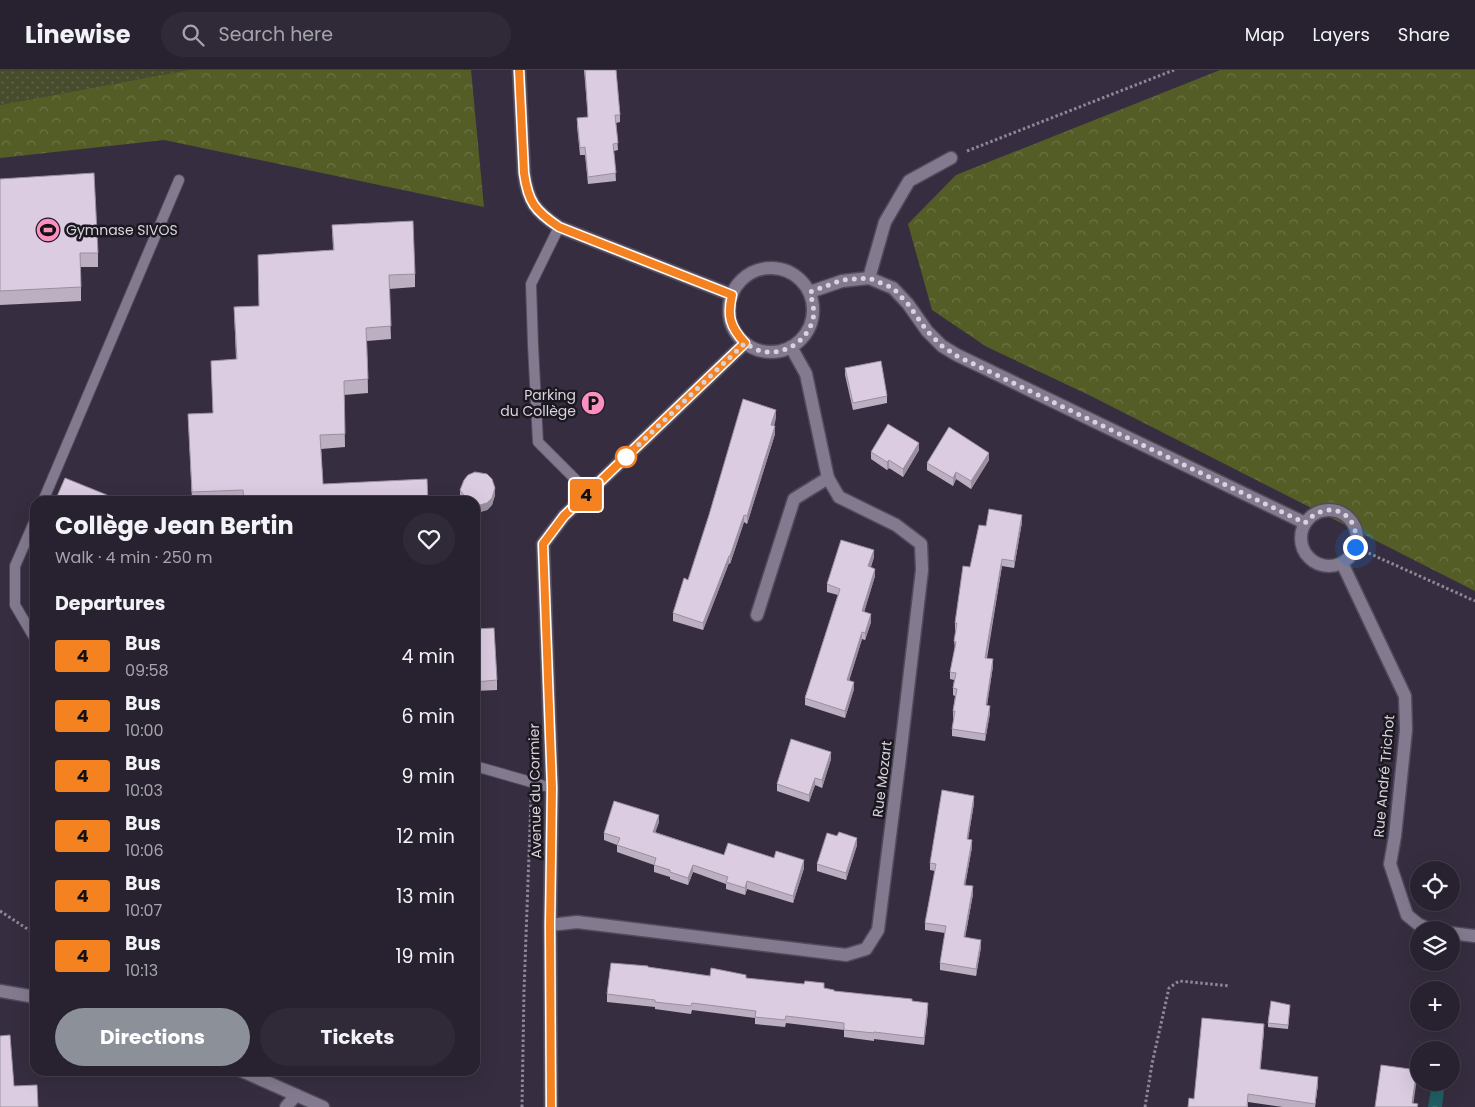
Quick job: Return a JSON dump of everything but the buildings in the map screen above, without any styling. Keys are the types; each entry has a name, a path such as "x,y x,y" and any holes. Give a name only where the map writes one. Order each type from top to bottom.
{"street":[{"path":"519,70 526,189 532,203 544,217 559,227 732,295"},
{"path":"869,278 885,222 909,181 951,158"},
{"path":"763,268 777,268 790,272 802,280 810,292 814,304 813,318 808,330 800,341 791,348 778,352 754,349 736,333 730,321 729,308 732,295 739,283 749,274 763,268"},
{"path":"810,292 842,280 869,278 893,288 908,304 927,331 942,346 957,356 1305,523"},
{"name":"Avenue du Cormier","path":"551,1107 550,925 552,788 543,544 564,516 588,492 745,343"},
{"name":"Rue Mozart","path":"550,925 576,922 846,955 866,949 878,930 900,765 922,570 921,544 896,526 839,497 828,478 806,374 791,348"},
{"path":"757,615 794,499 828,478"},
{"path":"1337,511 1352,521 1356,529 1355,547 1352,553 1342,562 1322,565 1312,560 1302,543 1305,523 1311,516 1319,512 1337,511"},
{"name":"Rue André Trichot","path":"1342,562 1405,696 1406,730 1395,836 1390,864 1407,915 1414,921"},
{"path":"1460,934 1475,936"},
{"path":"0,992 30,996"},
{"path":"253,1076 323,1107"},
{"path":"286,1107 296,1095"}],"lane":[{"path":"45,496 178,180"},
{"path":"559,227 531,284 538,442 588,492"},
{"path":"30,532 15,566 15,605 30,630"},
{"path":"480,767 552,788"}],"path":[{"path":"951,158 1174,70"},
{"path":"1355,547 1475,601"},
{"path":"522,1107 531,782"},
{"path":"0,912 30,931"},
{"path":"1145,1107 1152,1064 1169,988 1179,981 1230,986"}],"shaded area":[{"path":"0,70 188,70 0,105"}],"green space":[{"path":"188,70 471,70 484,207 164,140 0,158 0,105"},
{"path":"1220,70 1475,70 1475,591 1089,395 987,347 932,310 908,224 956,175"}],"water":[{"path":"1431,1091 1444,1091 1442,1107 1428,1107"}],"bus line":[{"name":"4","path":"519,70 524,173 526,189 532,203 544,217 559,227 732,295 729,308 730,321 736,333 745,343 564,516 543,544 552,788 550,925 551,1107"}],"place":[{"name":"Gymnase SIVOS","path":"48,230"},
{"name":"Parking du Collège","path":"593,403"}],"route":[{"path":"626,457 745,343 754,349 778,352 791,348 800,341 808,330 813,318 814,304 810,292 842,280 869,278 893,288 908,304 927,331 942,346 957,356 1305,523 1311,516 1319,512 1337,511 1352,521 1356,529 1355,547"}]}
